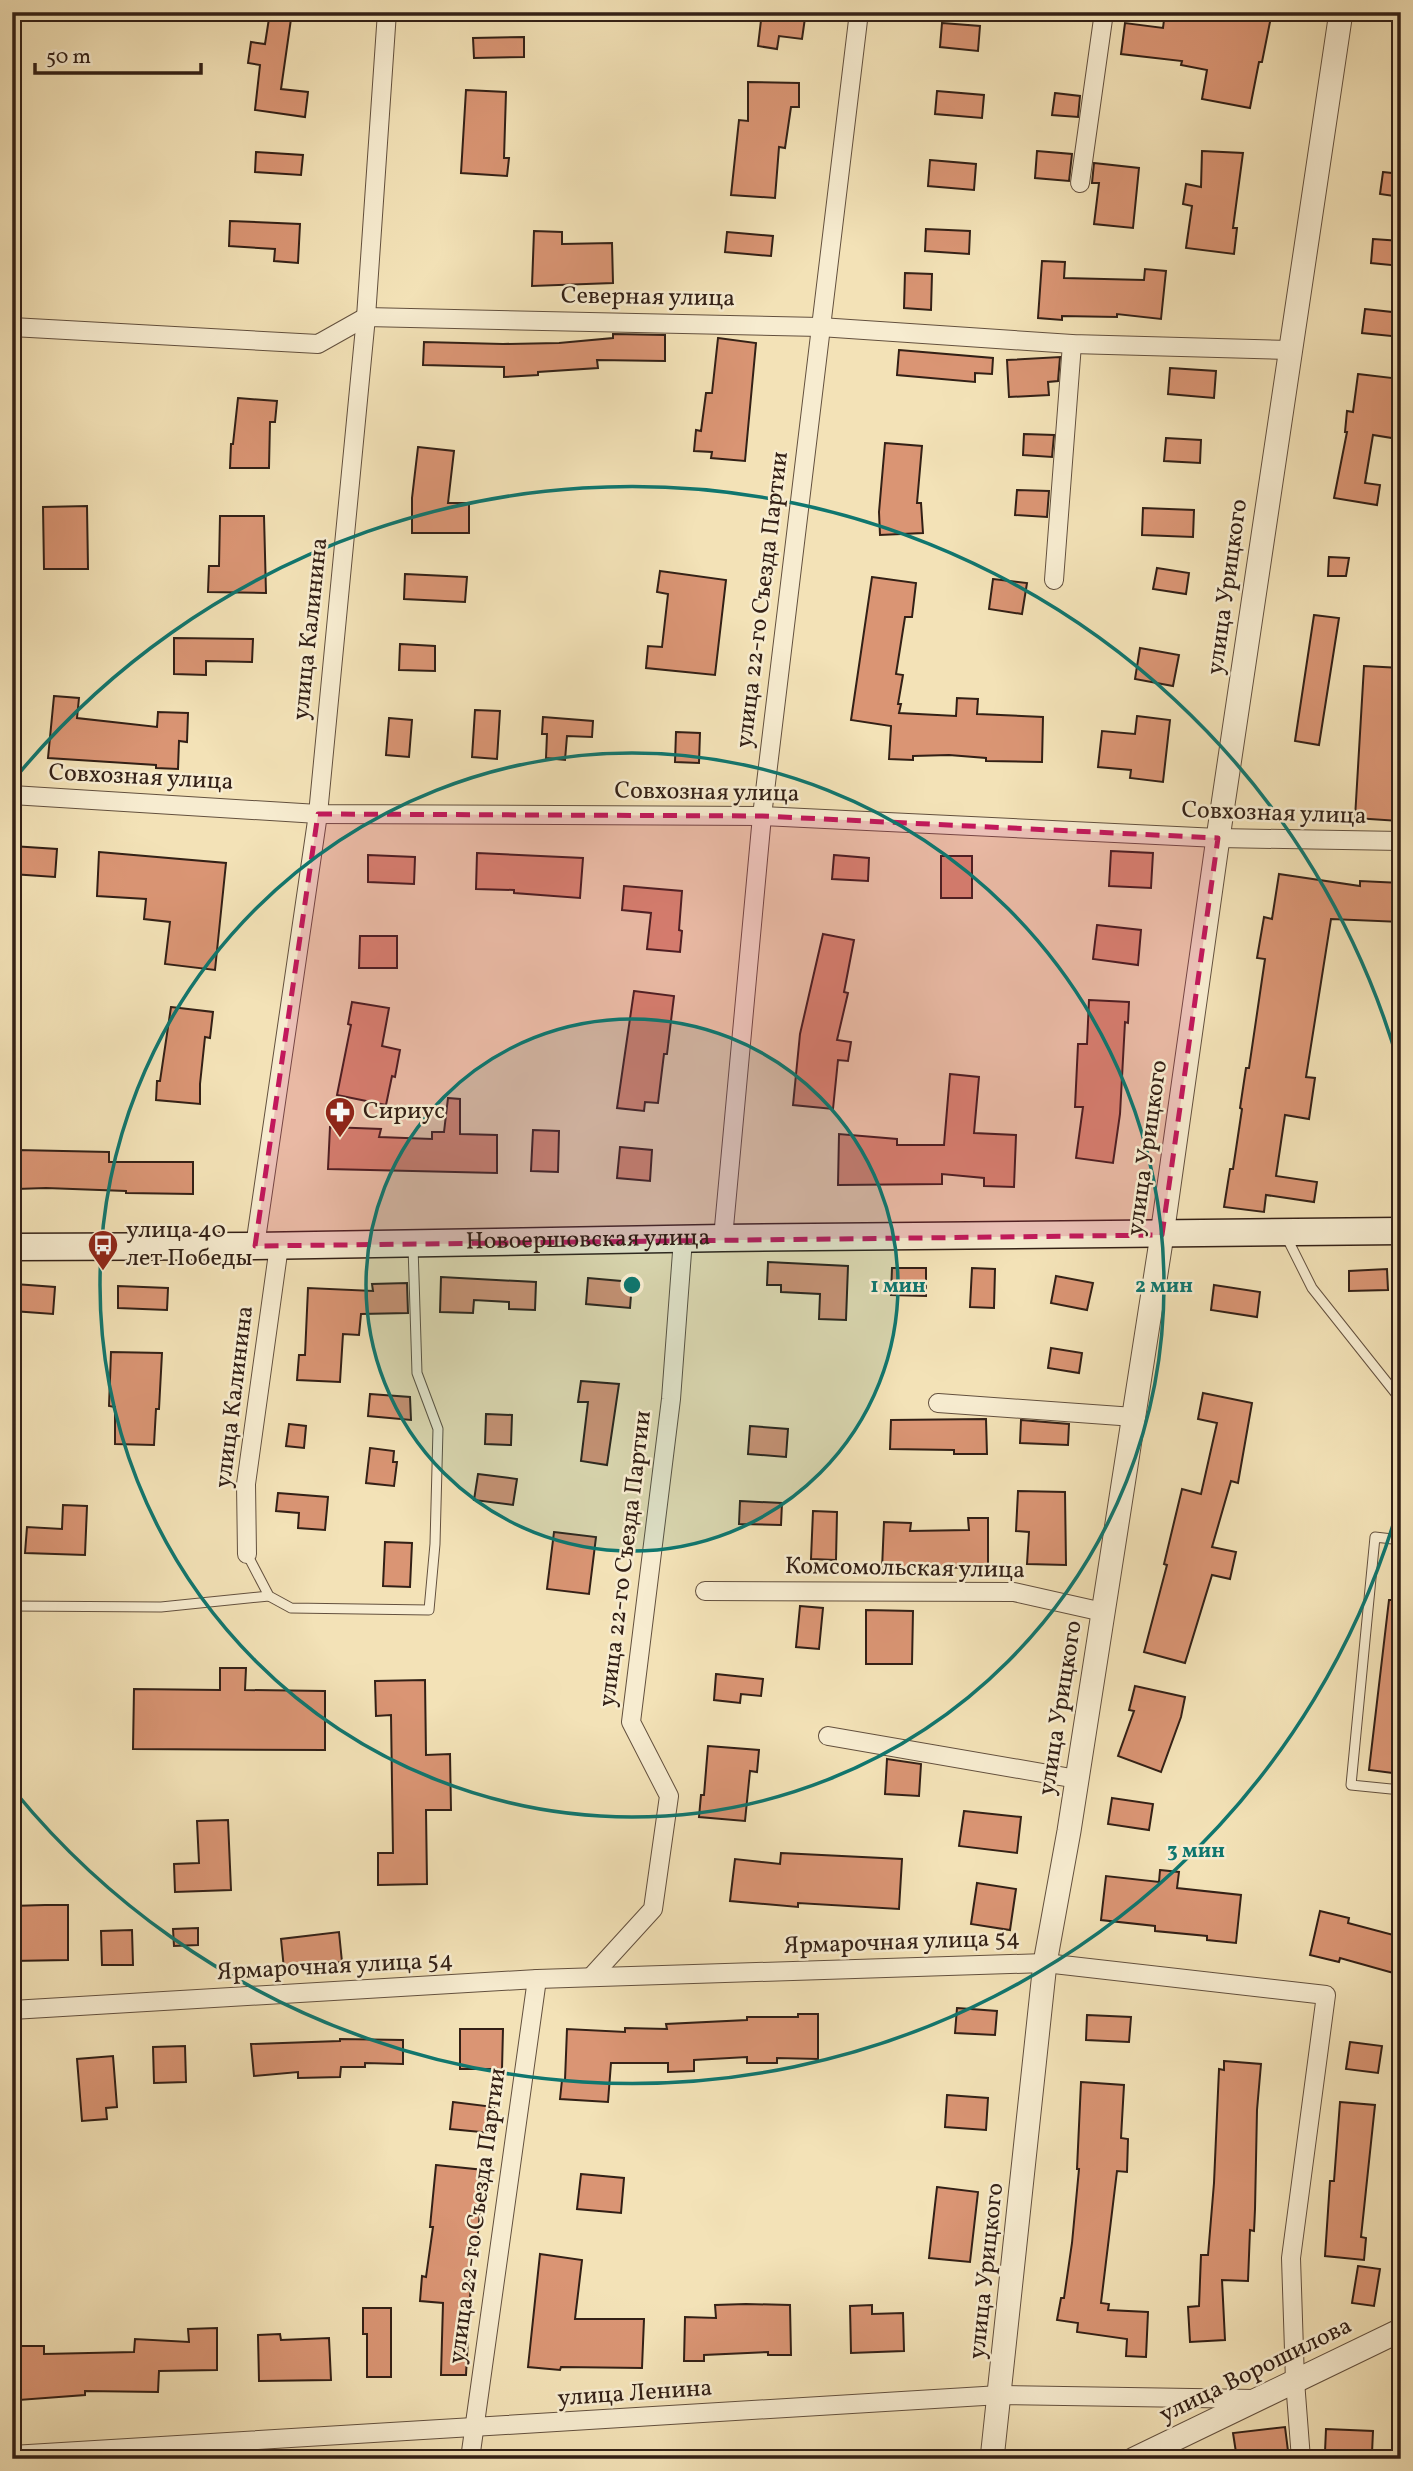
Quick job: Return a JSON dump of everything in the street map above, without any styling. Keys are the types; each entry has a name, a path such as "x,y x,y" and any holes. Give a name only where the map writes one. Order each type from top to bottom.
{"main road":[{"name":"Новоершовская улица","path":"12,1247 1401,1231"}],"street":[{"name":"улица Калинина","path":"247,1554 246,1484 267,1246 318,814 366,317 387,12"},
{"name":"улица 22-го Съезда Партии","path":"723,1238 762,817 859,12"},
{"path":"1080,183 1104,12"},
{"name":"улица Урицкого","path":"992,2459 1045,1963 1077,1779 1162,1235 1218,838 1342,12"},
{"path":"1393,12 1401,13"},
{"path":"12,327 317,344 366,317"},
{"name":"Северная улица","path":"366,317 820,327 1072,344 1290,349"},
{"path":"1054,580 1072,344"},
{"name":"Совхозная улица","path":"12,795 318,814 762,817 1218,838 1401,841"},
{"name":"улица 22-го Съезда Партии","path":"591,1977 653,1909 670,1796 631,1722 671,1399 683,1239"},
{"path":"939,1403 1134,1417"},
{"name":"Комсомольская улица","path":"705,1591 1014,1592 1103,1612"},
{"path":"828,1736 1077,1779"},
{"name":"Ярмарочная улица 54","path":"12,2010 537,1979 1045,1963 1326,1995 1291,2258 1295,2381 1301,2459"},
{"name":"улица 22-го Съезда Партии","path":"470,2459 537,1979"},
{"name":"улица Ворошилова","path":"1134,2459 1401,2330"},
{"name":"улица Ленина","path":"12,2455 1000,2395 1260,2399"}],"lane":[{"path":"1285,1233 1312,1287 1401,1400"},
{"path":"247,1554 269,1596 291,1608 429,1610 435,1544 438,1429 417,1373 413,1244"},
{"path":"1401,1540 1376,1537 1351,1785 1401,1790"},
{"path":"12,1606 161,1607 269,1596"}],"highlighted area":[{"path":"318,814 762,816 1218,838 1162,1235 255,1246"}],"building":[{"path":"270,12 292,12 281,89 308,92 305,117 255,110 260,65 248,63 251,42 265,44"},
{"path":"762,12 805,18 802,39 779,36 777,49 758,46"},
{"path":"1165,12 1191,16 1192,12 1202,12 1237,19 1238,12 1272,12 1250,108 1202,99 1207,70 1181,65 1182,61 1121,54 1125,23 1163,28"},
{"path":"942,23 980,26 978,51 940,47"},
{"path":"524,37 524,57 474,58 473,38"},
{"path":"748,82 799,83 799,107 791,107 785,148 779,147 775,198 731,195 739,120 748,121"},
{"path":"466,90 506,92 504,158 509,158 507,176 461,173"},
{"path":"937,91 984,95 982,118 935,114"},
{"path":"1055,93 1080,96 1078,117 1052,115"},
{"path":"1037,151 1072,154 1069,181 1035,178"},
{"path":"1202,151 1243,153 1233,228 1237,228 1234,254 1186,248 1192,206 1183,204 1186,184 1201,187"},
{"path":"256,152 303,155 301,175 255,172"},
{"path":"930,160 976,164 974,190 928,186"},
{"path":"1094,163 1139,168 1133,228 1094,224 1099,183 1092,183"},
{"path":"1383,172 1401,174 1401,197 1380,194"},
{"path":"230,221 300,224 298,263 274,261 275,249 229,246"},
{"path":"926,229 970,231 969,254 925,251"},
{"path":"534,231 562,232 562,244 612,243 613,283 532,286"},
{"path":"727,232 773,236 771,256 725,252"},
{"path":"1373,239 1401,241 1401,266 1371,263"},
{"path":"1042,261 1065,262 1064,278 1144,280 1145,269 1166,271 1161,319 1117,314 1117,317 1062,316 1062,320 1038,318"},
{"path":"905,273 932,274 931,310 904,308"},
{"path":"1365,309 1401,313 1401,337 1362,333"},
{"path":"613,334 665,335 665,361 597,360 598,368 504,377 504,367 423,365 424,342 559,343 613,338"},
{"path":"718,338 756,343 745,461 711,458 712,452 694,451 696,430 701,431 706,393 712,393"},
{"path":"899,350 993,358 992,374 975,373 975,382 897,375"},
{"path":"1060,357 1058,381 1048,382 1049,395 1009,397 1007,360"},
{"path":"1170,368 1216,371 1214,398 1168,394"},
{"path":"1358,374 1401,379 1392,438 1373,435 1365,483 1380,485 1377,505 1334,498 1347,432 1347,411 1353,412"},
{"path":"238,398 277,401 275,422 270,422 269,468 230,468"},
{"path":"1024,434 1054,435 1052,457 1023,455"},
{"path":"1166,438 1201,440 1200,463 1164,461"},
{"path":"885,443 922,446 917,503 921,503 923,533 880,535 879,512"},
{"path":"418,447 454,451 448,503 469,503 469,533 412,533 412,498"},
{"path":"1017,490 1049,491 1047,517 1015,515"},
{"path":"87,506 88,569 44,569 43,507"},
{"path":"1143,508 1194,510 1193,537 1142,535"},
{"path":"220,516 264,516 266,593 208,592 209,566 219,566"},
{"path":"1329,557 1349,558 1346,576 1328,576"},
{"path":"1157,568 1189,573 1186,594 1153,589"},
{"path":"660,571 726,580 715,675 646,668 648,646 662,647 668,594 657,592"},
{"path":"405,574 467,577 465,602 404,599"},
{"path":"872,577 916,583 912,617 905,617 896,674 903,675 899,713 956,716 957,698 978,699 977,714 1043,717 1042,762 986,761 986,758 949,755 913,756 913,760 889,759 891,726 851,720"},
{"path":"993,579 1027,583 1022,614 989,609"},
{"path":"1314,615 1339,618 1319,745 1295,741"},
{"path":"174,638 253,639 252,662 206,661 206,675 174,674"},
{"path":"400,644 435,646 435,671 399,670"},
{"path":"1140,648 1179,655 1173,686 1135,679"},
{"path":"1364,666 1401,668 1399,821 1355,818"},
{"path":"54,696 79,698 77,718 157,727 158,712 188,713 187,742 179,741 178,769 156,768 156,765 48,758"},
{"path":"475,710 500,711 497,759 472,757"},
{"path":"1137,716 1170,720 1163,782 1130,778 1131,770 1098,767 1102,731 1135,734"},
{"path":"543,717 593,721 592,737 567,736 565,760 546,758 547,734 542,734"},
{"path":"389,718 412,720 409,757 386,755"},
{"path":"676,732 700,733 699,763 675,762"},
{"path":"12,846 57,849 55,877 12,874"},
{"path":"1111,851 1153,853 1151,888 1109,886"},
{"path":"99,852 226,863 215,970 165,964 170,922 144,919 146,899 97,896"},
{"path":"477,853 583,858 580,898 514,893 514,890 476,889"},
{"path":"368,855 415,857 414,884 368,882"},
{"path":"834,855 869,858 868,881 832,879"},
{"path":"941,856 972,856 972,898 941,898"},
{"path":"1279,874 1360,886 1360,881 1401,883 1401,922 1331,919 1306,1077 1315,1078 1309,1119 1285,1115 1276,1176 1317,1182 1314,1202 1266,1195 1264,1212 1224,1207 1230,1169 1233,1169 1246,1068 1249,1068 1265,959 1257,958 1264,917 1272,919"},
{"path":"624,886 682,891 680,952 647,949 651,913 622,910"},
{"path":"1097,925 1141,930 1138,965 1093,959"},
{"path":"823,934 854,940 844,992 848,993 837,1040 851,1042 848,1061 838,1060 833,1109 793,1105 800,1034"},
{"path":"360,936 397,936 397,968 359,968"},
{"path":"634,991 674,996 658,1103 645,1102 644,1111 617,1108"},
{"path":"1089,1000 1129,1002 1128,1023 1125,1022 1120,1114 1113,1163 1076,1158 1083,1107 1075,1107 1078,1044 1087,1044"},
{"path":"352,1002 389,1008 382,1046 400,1050 386,1105 337,1095 351,1025 348,1024"},
{"path":"171,1007 213,1012 210,1038 205,1037 200,1104 156,1100"},
{"path":"950,1074 979,1077 974,1133 1016,1135 1014,1187 984,1186 984,1178 942,1174 942,1184 838,1185 839,1134 897,1139 897,1145 944,1145"},
{"path":"448,1098 460,1099 460,1134 497,1135 497,1173 328,1169 330,1127 381,1129 379,1137 432,1139 432,1132 444,1132"},
{"path":"533,1130 559,1131 558,1172 531,1171"},
{"path":"620,1147 652,1150 650,1181 617,1178"},
{"path":"17,1150 109,1152 109,1162 193,1162 193,1194 17,1189"},
{"path":"768,1262 848,1266 846,1320 819,1319 820,1294 781,1292 781,1285 767,1285"},
{"path":"892,1268 926,1268 926,1296 891,1295"},
{"path":"972,1268 995,1269 994,1308 970,1307"},
{"path":"1387,1269 1388,1290 1349,1291 1349,1271"},
{"path":"1056,1276 1093,1283 1087,1310 1051,1303"},
{"path":"441,1277 536,1282 535,1310 509,1309 509,1302 474,1300 473,1313 440,1312"},
{"path":"588,1278 632,1282 630,1308 586,1304"},
{"path":"407,1283 408,1313 361,1314 359,1335 343,1334 340,1382 297,1380 299,1355 305,1355 308,1288 373,1291 372,1284"},
{"path":"15,1284 55,1287 53,1314 13,1311"},
{"path":"1214,1285 1260,1292 1257,1317 1211,1310"},
{"path":"118,1286 168,1288 167,1310 118,1308"},
{"path":"1051,1348 1082,1353 1079,1373 1048,1368"},
{"path":"111,1352 162,1353 154,1445 115,1444 115,1407 109,1406"},
{"path":"581,1381 619,1384 607,1465 581,1461 588,1402 578,1402"},
{"path":"1203,1393 1252,1403 1238,1483 1231,1481 1212,1547 1236,1552 1230,1579 1212,1575 1185,1663 1144,1652 1167,1565 1164,1564 1182,1489 1201,1494 1217,1423 1198,1419"},
{"path":"370,1394 410,1397 411,1420 368,1416"},
{"path":"486,1414 512,1415 511,1445 485,1444"},
{"path":"986,1419 987,1454 954,1454 954,1450 890,1449 891,1420"},
{"path":"1021,1420 1069,1424 1068,1445 1020,1443"},
{"path":"289,1424 306,1426 304,1448 286,1446"},
{"path":"750,1426 788,1429 786,1457 748,1454"},
{"path":"370,1448 394,1451 393,1462 397,1462 394,1486 366,1483"},
{"path":"478,1474 517,1479 513,1505 474,1500"},
{"path":"1018,1491 1065,1492 1066,1565 1027,1564 1029,1532 1016,1531"},
{"path":"278,1493 328,1497 325,1530 298,1528 299,1513 276,1511"},
{"path":"740,1501 782,1503 781,1525 739,1524"},
{"path":"63,1505 87,1506 85,1555 25,1553 27,1527 62,1529"},
{"path":"813,1511 837,1512 836,1560 811,1559"},
{"path":"968,1518 988,1518 988,1567 882,1569 884,1522 911,1523 910,1531 969,1530"},
{"path":"554,1532 596,1537 589,1594 547,1589"},
{"path":"385,1542 412,1543 410,1587 383,1586"},
{"path":"1389,1600 1401,1600 1401,1774 1369,1770"},
{"path":"800,1606 823,1608 819,1649 796,1647"},
{"path":"866,1610 913,1611 912,1664 866,1664"},
{"path":"220,1668 246,1668 245,1690 325,1691 325,1750 133,1749 134,1689 220,1690"},
{"path":"716,1674 763,1679 761,1696 741,1694 740,1703 714,1700"},
{"path":"425,1680 426,1755 450,1754 451,1810 426,1810 427,1884 378,1885 378,1853 393,1853 391,1715 376,1716 375,1681"},
{"path":"1135,1686 1185,1697 1181,1717 1161,1772 1118,1756 1134,1711 1129,1710"},
{"path":"708,1746 759,1750 757,1772 750,1771 745,1821 699,1817 701,1795 704,1795"},
{"path":"887,1759 921,1764 919,1796 885,1794"},
{"path":"1112,1798 1153,1804 1149,1830 1108,1824"},
{"path":"964,1811 1021,1817 1017,1853 959,1846"},
{"path":"228,1820 231,1890 175,1892 174,1864 199,1863 197,1821"},
{"path":"781,1853 902,1859 899,1909 798,1903 798,1907 730,1901 735,1859 780,1864"},
{"path":"1160,1870 1179,1872 1177,1888 1241,1895 1236,1943 1207,1940 1207,1936 1155,1931 1155,1926 1101,1920 1106,1876 1159,1882"},
{"path":"977,1883 1016,1889 1010,1930 971,1924"},
{"path":"68,1905 68,1960 12,1961 12,1906"},
{"path":"1320,1911 1349,1918 1348,1923 1401,1937 1401,1958 1397,1974 1340,1958 1339,1962 1310,1955"},
{"path":"198,1928 198,1945 174,1946 173,1929"},
{"path":"132,1930 133,1965 102,1965 101,1931"},
{"path":"339,1932 342,1962 284,1969 281,1939"},
{"path":"957,2008 997,2011 995,2035 955,2033"},
{"path":"798,2014 818,2014 818,2059 777,2058 777,2063 747,2063 747,2057 694,2060 694,2071 668,2072 668,2063 611,2063 608,2102 560,2099 562,2080 565,2080 567,2029 625,2032 625,2028 667,2029 666,2024 747,2020 747,2017 798,2017"},
{"path":"1087,2015 1131,2017 1129,2042 1086,2040"},
{"path":"460,2029 503,2029 502,2069 460,2069"},
{"path":"340,2039 403,2040 403,2064 365,2063 365,2067 341,2067 340,2077 298,2078 298,2072 254,2076 251,2044"},
{"path":"1350,2042 1382,2046 1378,2073 1346,2069"},
{"path":"185,2046 186,2082 154,2083 153,2047"},
{"path":"113,2056 117,2107 106,2108 107,2119 82,2121 77,2059"},
{"path":"1224,2061 1261,2064 1254,2231 1250,2230 1248,2281 1222,2280 1225,2340 1190,2342 1188,2307 1199,2306 1201,2255 1208,2255 1219,2069 1224,2070"},
{"path":"1081,2082 1124,2085 1121,2138 1128,2139 1127,2172 1117,2171 1101,2303 1109,2304 1108,2310 1148,2312 1146,2357 1126,2356 1127,2339 1077,2332 1078,2323 1057,2320 1061,2298 1064,2298 1072,2243 1079,2169"},
{"path":"947,2095 988,2098 986,2130 945,2127"},
{"path":"453,2102 494,2107 491,2133 450,2129"},
{"path":"1340,2102 1375,2105 1361,2237 1366,2238 1364,2260 1325,2256 1330,2181 1334,2181"},
{"path":"436,2165 484,2170 478,2233 469,2281 466,2375 441,2375 443,2303 420,2301 422,2276 426,2277 433,2227 430,2227"},
{"path":"581,2174 624,2178 621,2213 577,2209"},
{"path":"937,2187 978,2192 970,2262 929,2258"},
{"path":"540,2254 582,2260 575,2319 644,2319 642,2368 561,2367 560,2370 528,2367"},
{"path":"1358,2266 1380,2269 1374,2306 1352,2303"},
{"path":"715,2305 790,2305 791,2355 768,2355 768,2352 704,2355 704,2361 684,2361 685,2317 716,2318"},
{"path":"872,2305 872,2314 903,2313 904,2351 851,2353 850,2306"},
{"path":"363,2308 391,2308 391,2377 367,2377 367,2334 363,2334"},
{"path":"217,2328 217,2370 159,2371 158,2392 85,2391 85,2395 19,2400 18,2346 44,2346 44,2354 134,2352 135,2339 189,2342 188,2329"},
{"path":"280,2334 281,2340 329,2338 331,2380 259,2381 258,2335"},
{"path":"1285,2427 1289,2459 1237,2459 1233,2433"},
{"path":"1326,2429 1373,2431 1372,2453 1325,2452"}],"place":[{"name":"Сириус","path":"340,1139"},
{"name":"улица 40 лет Победы","path":"103,1272"}]}
